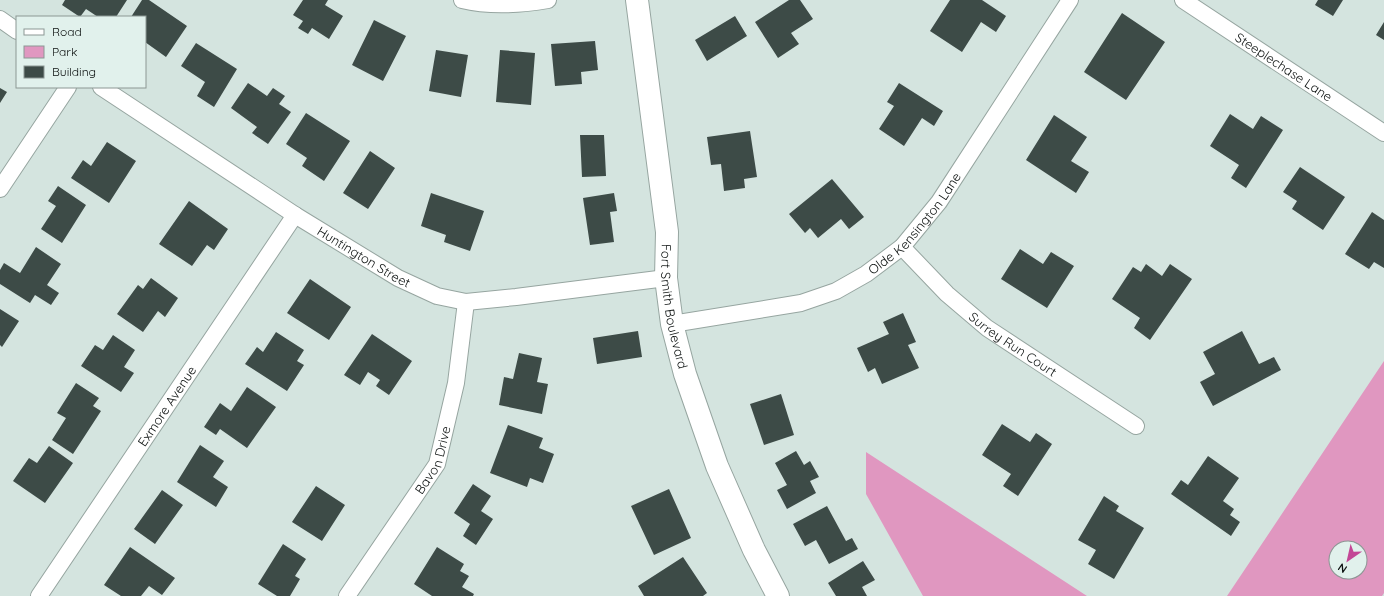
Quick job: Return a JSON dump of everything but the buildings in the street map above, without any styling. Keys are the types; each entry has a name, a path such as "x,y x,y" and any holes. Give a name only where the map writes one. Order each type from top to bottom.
{"street":[{"path":"462,0 480,4 514,4 548,0"},
{"name":"Fort Smith Boulevard","path":"637,0 667,232 666,278 672,324 685,374 717,466 754,550 778,596"},
{"name":"Olde Kensington Lane","path":"672,324 801,303 836,291 866,274 902,247 938,202 1070,0"},
{"name":"Steeplechase Lane","path":"1183,0 1384,133"},
{"path":"0,19 16,30"},
{"path":"0,189 67,88"},
{"name":"Huntington Street","path":"103,88 295,215 398,278 437,296 466,302 666,278"},
{"name":"Exmore Avenue","path":"39,596 295,215"},
{"name":"Surrey Run Court","path":"902,247 947,294 987,328 1136,426"},
{"name":"Bavon Drive","path":"347,596 437,464 456,384 466,302"}],"green space":[{"path":"1384,361 1384,593 1382,596 1227,596"},
{"path":"866,452 1087,596 923,596 866,494"}]}
